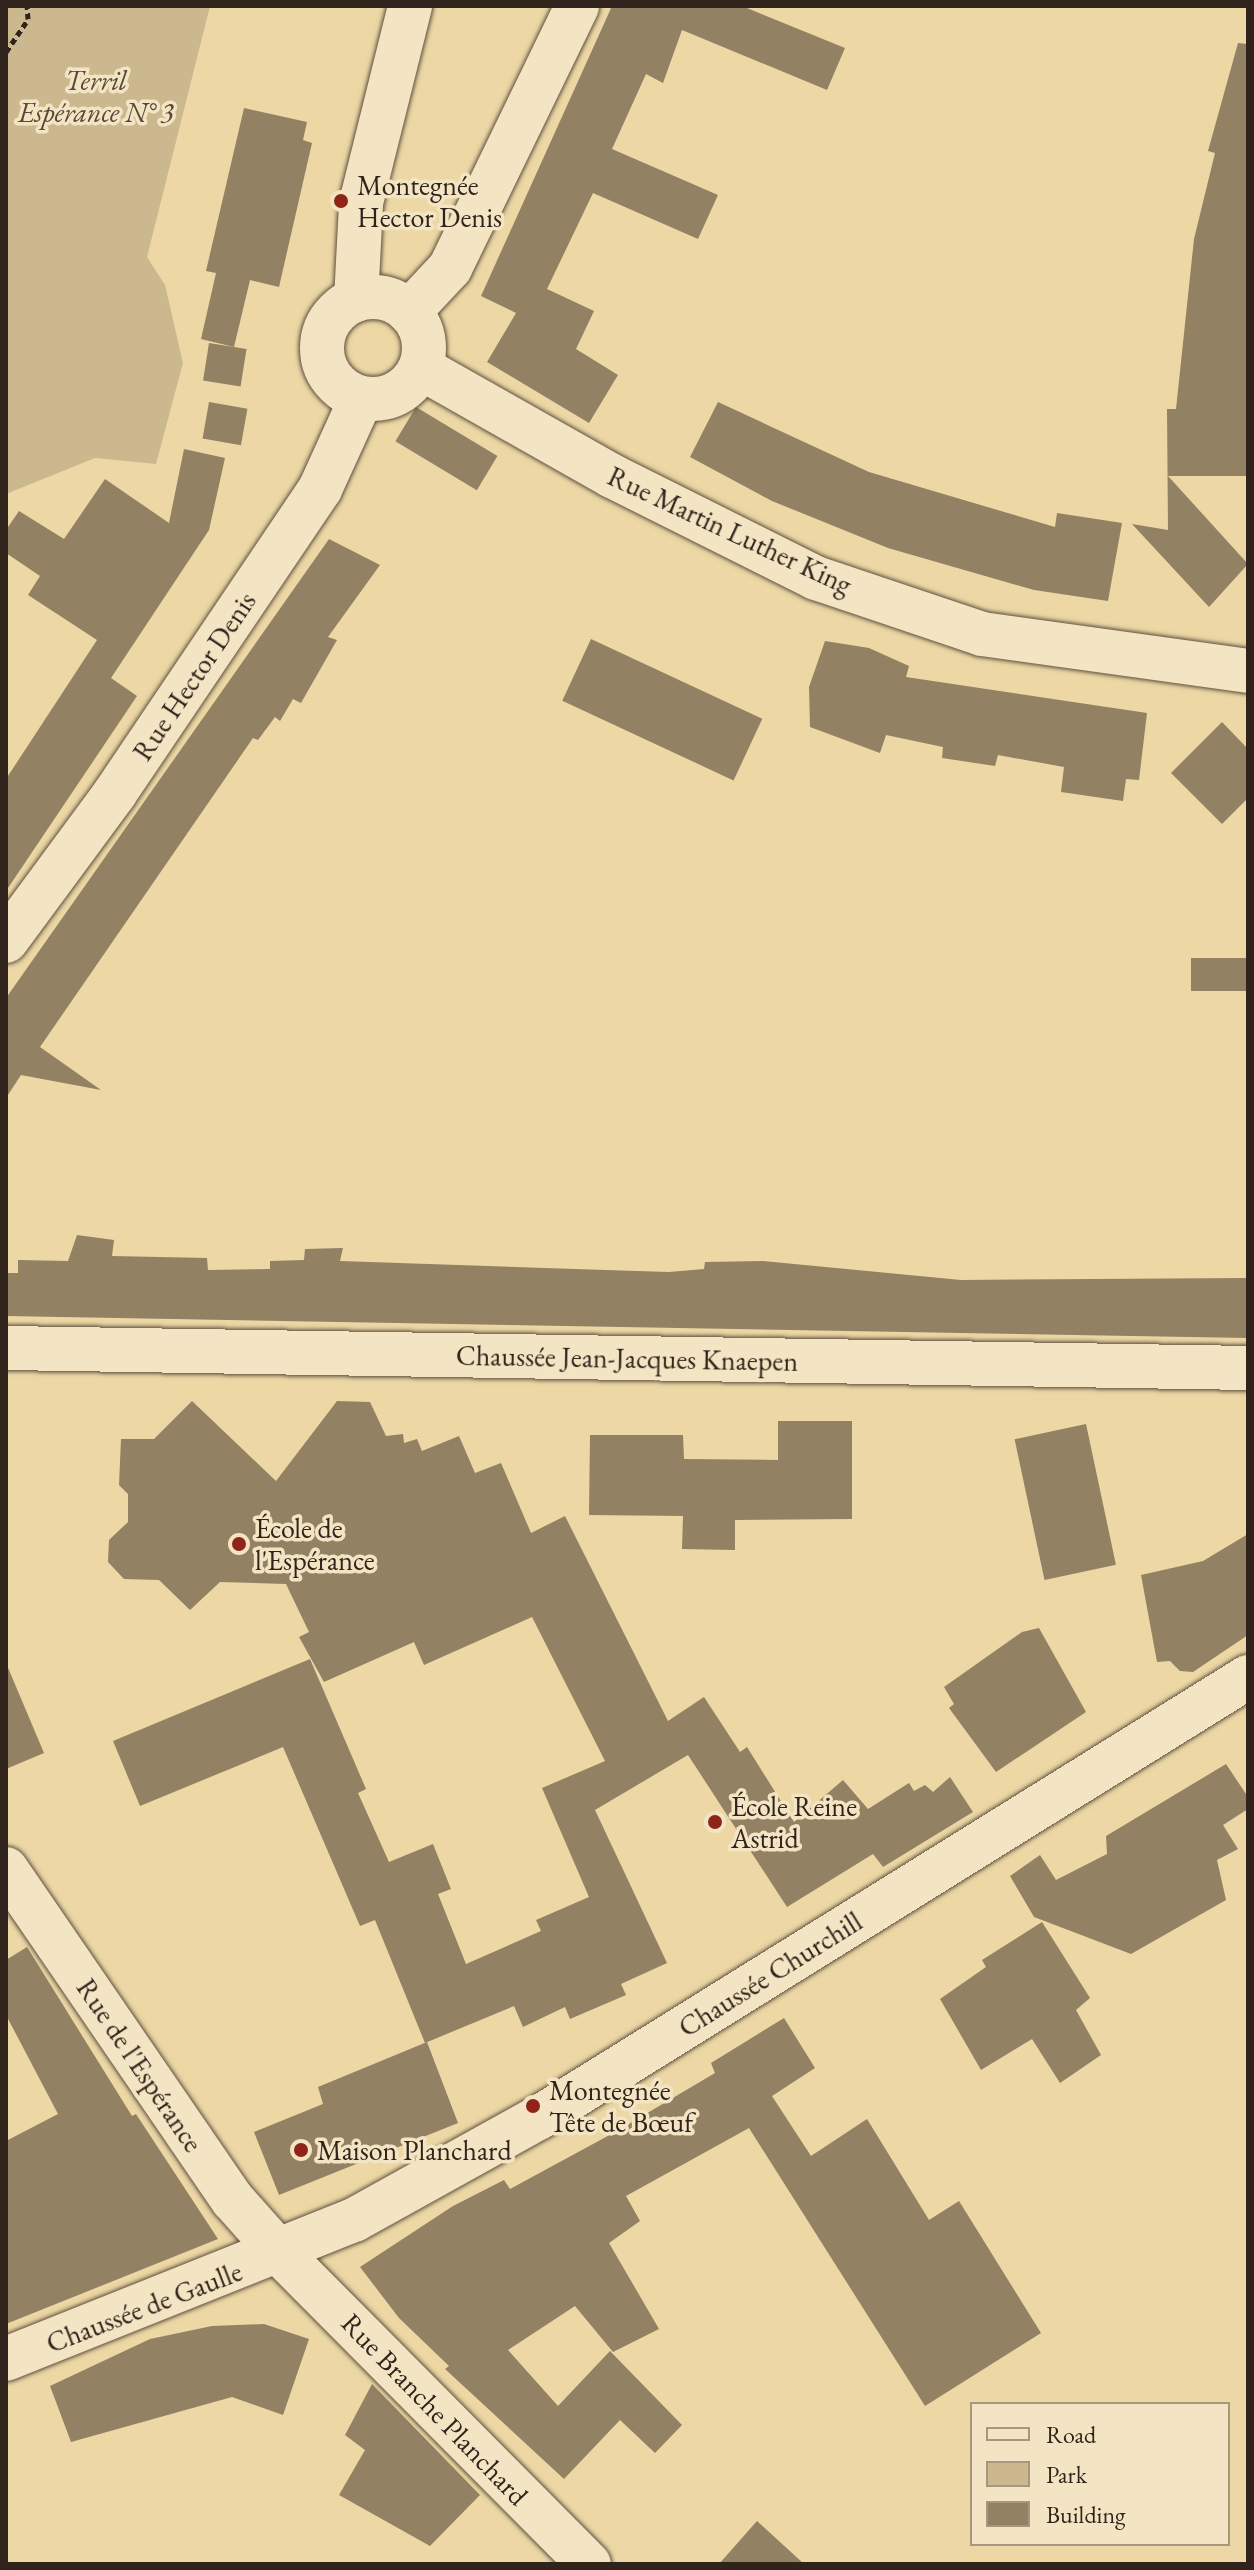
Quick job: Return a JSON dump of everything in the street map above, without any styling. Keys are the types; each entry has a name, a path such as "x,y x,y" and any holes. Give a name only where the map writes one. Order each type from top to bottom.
{"street":[{"path":"356,300 361,203 410,6"},
{"path":"409,312 450,268 577,6"},
{"path":"384,298 409,312 422,331 421,368 396,395 361,399 331,379 321,345 337,311 356,300 384,298"},
{"name":"Rue Martin Luther King","path":"421,368 612,476 816,578 982,634 1248,671"},
{"name":"Rue Hector Denis","path":"6,941 115,793 320,489 361,399"},
{"name":"Chaussée Jean-Jacques Knaepen","path":"6,1348 1248,1368"},
{"name":"Chaussée Churchill","path":"281,2254 540,2117 1248,1677"},
{"name":"Rue de l'Espérance","path":"6,1869 233,2200 281,2254"},
{"name":"Chaussée de Gaulle","path":"6,2359 281,2254"},
{"name":"Rue Branche Planchard","path":"281,2254 589,2564"}],"path":[{"path":"6,52 28,19 27,6"}],"green space":[{"name":"Terril Espérance N° 3","path":"6,6 210,6 147,257 165,285 183,363 156,464 95,458 6,494"}],"building":[{"path":"612,6 742,6 845,48 827,90 682,30 663,83 646,74 612,149 718,195 698,239 593,193 547,289 594,311 576,349 618,375 589,423 487,362 516,313 481,296"},
{"path":"1238,43 1248,44 1247,476 1168,476 1248,564 1209,607 1132,524 1168,530 1167,409 1176,409 1194,239 1215,153 1208,151"},
{"path":"244,108 307,122 303,140 312,143 279,287 250,280 234,347 201,339 216,273 206,271"},
{"path":"209,343 247,349 241,386 203,381"},
{"path":"209,402 247,409 241,445 203,438"},
{"path":"718,402 869,472 1055,527 1057,513 1122,523 1108,601 1034,590 888,548 772,501 690,457"},
{"path":"416,407 497,456 477,490 395,441"},
{"path":"184,449 225,458 209,530 111,678 137,696 6,891 6,779 97,640 28,595 40,576 6,553 6,530 19,511 64,539 105,479 169,523"},
{"path":"329,539 380,565 328,637 337,640 301,703 293,699 280,721 275,717 258,740 253,738 40,1047 101,1090 21,1075 6,1098 6,998"},
{"path":"591,639 762,719 734,781 562,701"},
{"path":"825,641 869,648 909,666 906,677 1147,713 1139,780 1126,779 1123,801 1061,792 1064,767 998,755 995,766 942,758 943,747 886,735 880,753 810,727 809,687"},
{"path":"1222,722 1248,749 1248,798 1222,824 1171,773"},
{"path":"1191,958 1248,958 1248,991 1191,991"},
{"path":"77,1235 114,1240 112,1256 207,1258 208,1270 270,1269 270,1261 304,1260 305,1249 343,1248 340,1261 669,1272 704,1269 705,1262 763,1261 961,1280 1248,1278 1248,1338 6,1316 6,1273 18,1273 18,1260 68,1261"},
{"path":"192,1401 276,1481 337,1401 370,1402 386,1436 403,1434 404,1443 417,1439 422,1451 459,1436 475,1473 501,1463 531,1533 565,1516 668,1721 704,1697 740,1752 747,1747 794,1822 843,1780 868,1809 909,1783 914,1791 925,1785 933,1792 950,1777 973,1812 883,1867 873,1854 787,1907 688,1755 595,1810 667,1963 621,1984 626,1995 570,2019 565,2007 523,2027 514,2006 425,2043 375,1920 360,1926 283,1747 140,1806 113,1741 310,1659 366,1789 358,1793 389,1862 433,1844 451,1889 438,1894 466,1964 541,1931 536,1920 589,1897 542,1788 605,1761 532,1617 424,1665 414,1642 324,1682 299,1637 309,1632 286,1584 220,1582 190,1610 159,1580 124,1579 108,1562 109,1540 128,1522 128,1494 119,1485 121,1439 154,1439"},
{"path":"778,1421 852,1421 852,1519 735,1520 735,1550 682,1549 683,1516 589,1515 590,1435 683,1435 684,1459 778,1460"},
{"path":"1086,1424 1116,1565 1045,1580 1015,1439"},
{"path":"1248,1534 1248,1635 1193,1672 1180,1671 1170,1661 1157,1662 1141,1575 1203,1561"},
{"path":"1039,1628 1086,1712 996,1772 949,1708 954,1704 944,1687 1022,1632"},
{"path":"6,1663 44,1753 6,1769"},
{"path":"1226,1764 1248,1797 1248,1809 1223,1825 1238,1849 1217,1860 1226,1900 1131,1954 1034,1917 1010,1876 1040,1855 1056,1880 1107,1854 1106,1836"},
{"path":"1042,1922 1090,1998 1076,2010 1101,2055 1060,2083 1032,2039 981,2070 940,1999 986,1967 982,1960"},
{"path":"27,1947 132,2116 136,2114 218,2239 6,2324 6,2141 58,2114 6,2015 6,1960"},
{"path":"784,2018 815,2068 772,2096 811,2156 867,2119 929,2220 959,2201 1041,2333 925,2406 749,2128 626,2196 640,2221 609,2243 659,2329 613,2352 575,2306 508,2350 558,2406 610,2351 682,2425 655,2453 620,2420 564,2479 445,2369 449,2366 399,2318 360,2267 453,2206 504,2180 510,2189 617,2131 715,2073 711,2063"},
{"path":"427,2042 458,2123 279,2195 254,2132 323,2104 318,2087"},
{"path":"264,2324 309,2339 283,2415 232,2397 71,2442 50,2386 150,2339 212,2326"},
{"path":"372,2384 480,2495 430,2546 339,2495 365,2450 345,2435"},
{"path":"757,2521 804,2564 719,2564"}],"place":[{"name":"Montegnée Hector Denis","path":"341,201"},
{"name":"École de l'Espérance","path":"239,1544"},
{"name":"École Reine Astrid","path":"715,1822"},
{"name":"Montegnée Tête de Bœuf","path":"533,2106"},
{"name":"Maison Planchard","path":"301,2150"}]}
